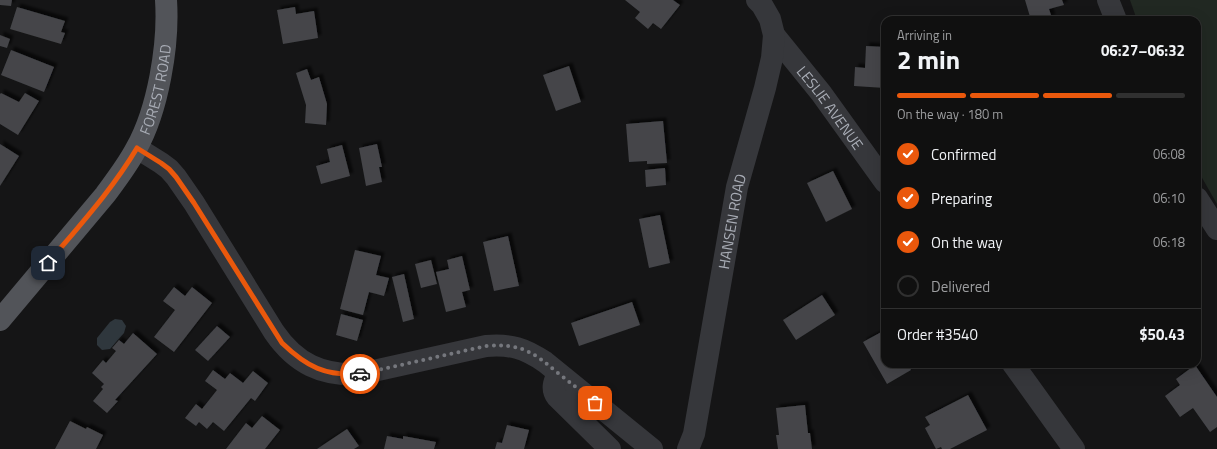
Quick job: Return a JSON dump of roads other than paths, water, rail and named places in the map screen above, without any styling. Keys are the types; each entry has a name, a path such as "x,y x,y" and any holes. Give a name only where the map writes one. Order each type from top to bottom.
{"main road":[{"name":"FOREST ROAD","path":"0,320 105,195 137,148 151,112 160,76 165,44 166,0"}],"street":[{"name":"HANSEN ROAD","path":"688,449 694,434 737,187 772,58 774,35 770,19 762,4 757,0"},
{"path":"1108,0 1114,16"},
{"name":"LESLIE AVENUE","path":"774,35 821,93 881,176"},
{"path":"137,148 161,163 176,177 194,203 274,332 282,343 305,363 332,373 345,375 360,374 486,346 498,345 521,348 532,353 545,362 652,449"},
{"path":"1201,204 1217,229"},
{"path":"1016,368 1074,449"},
{"path":"558,373 554,382 554,393 610,449"}]}
